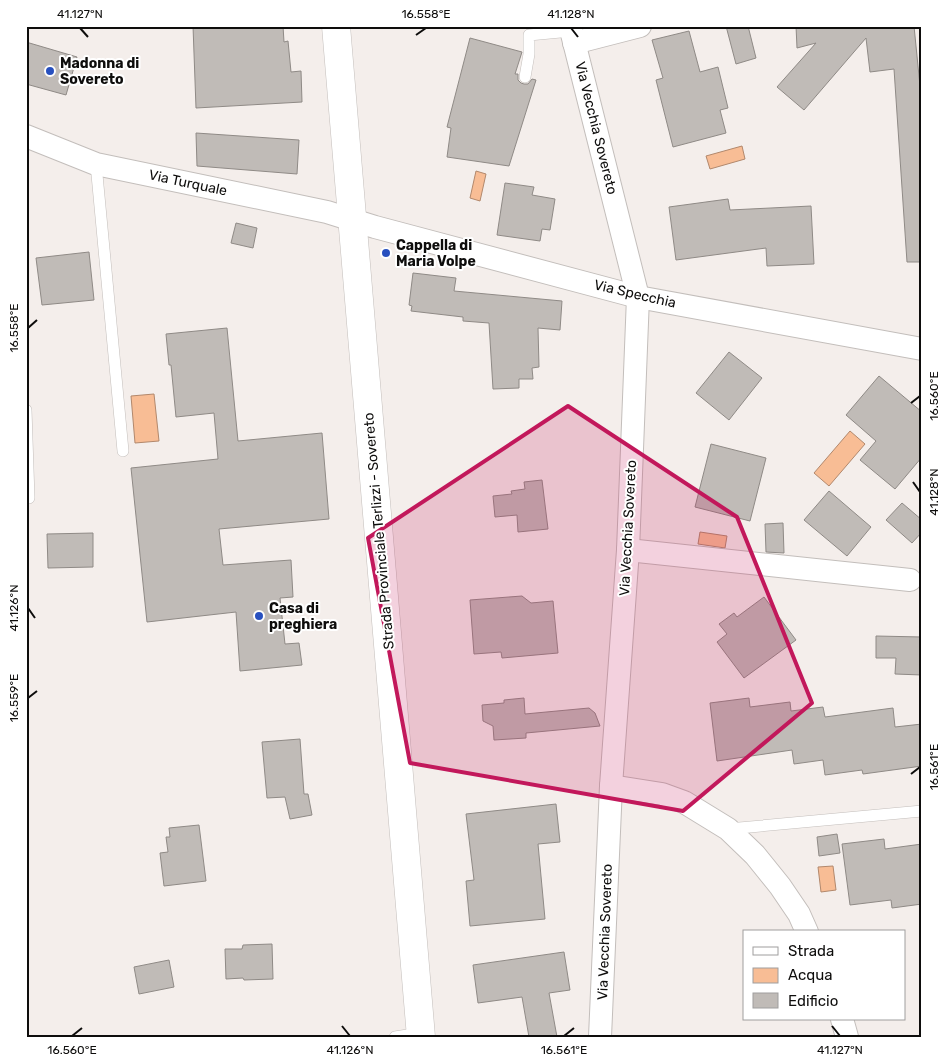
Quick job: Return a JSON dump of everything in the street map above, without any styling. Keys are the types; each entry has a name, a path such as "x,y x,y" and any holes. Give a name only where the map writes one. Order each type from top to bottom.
{"main road":[{"name":"Strada Provinciale Terlizzi - Sovereto","path":"336,26 353,220 412,1035"}],"street":[{"path":"572,34 640,26"},
{"name":"Via Vecchia Sovereto","path":"572,34 638,297 628,550 611,786 600,1037"},
{"name":"Via Turquale","path":"26,136 96,164 327,212 353,220"},
{"name":"Via Specchia","path":"353,220 638,297 922,349"},
{"path":"628,550 910,580"},
{"path":"611,786 662,794 684,802 728,829 755,855 780,886 799,914 806,930"},
{"path":"842,1020 846,1037"}],"lane":[{"path":"525,77 530,54 529,34 572,34"},
{"path":"96,164 123,451"},
{"path":"26,410 30,498"},
{"path":"728,829 922,811"}],"highlighted area":[{"path":"568,406 737,517 812,703 683,811 410,763 368,538"}],"water":[{"path":"742,146 745,159 710,169 706,156"},
{"path":"476,171 486,174 480,201 470,198"},
{"path":"154,394 159,441 135,443 131,396"},
{"path":"850,431 865,444 829,486 814,473"},
{"path":"700,532 727,536 725,548 698,544"},
{"path":"833,866 836,890 821,892 818,867"}],"building":[{"path":"193,26 283,26 284,42 288,41 291,72 301,71 302,102 196,108"},
{"path":"726,26 748,26 756,58 736,64"},
{"path":"796,26 914,26 922,96 922,262 907,262 894,69 870,72 866,38 804,110 777,87 816,43 797,48"},
{"path":"689,31 700,72 718,67 728,108 720,110 726,133 673,147 656,80 663,78 652,40"},
{"path":"470,38 522,52 515,74 518,74 518,80 521,83 528,84 532,79 536,80 509,166 447,157 451,128 447,127"},
{"name":"Madonna di Sovereto","path":"26,42 77,57 66,95 26,84"},
{"path":"196,133 299,140 297,174 197,166"},
{"path":"505,183 534,187 532,195 555,199 550,230 542,229 540,241 497,235"},
{"path":"728,199 730,210 811,206 814,264 767,266 766,248 676,260 669,207"},
{"path":"236,223 257,228 253,248 231,243"},
{"path":"89,252 94,300 42,305 36,258"},
{"path":"413,273 456,278 454,291 562,301 560,330 538,328 539,367 532,368 533,379 519,379 519,388 493,389 489,323 463,321 463,317 411,311 412,306 409,305"},
{"path":"227,328 238,441 322,433 329,519 219,529 223,565 291,560 293,597 280,598 285,644 299,643 302,665 240,671 236,612 147,622 131,468 218,459 214,413 176,417 166,334"},
{"path":"729,352 762,378 729,420 696,393"},
{"path":"879,376 922,412 922,457 895,489 860,460 876,441 846,415"},
{"path":"711,444 766,458 750,521 695,507"},
{"path":"542,480 548,529 518,532 517,515 495,517 493,496 512,494 511,491 525,489 524,482"},
{"path":"829,491 871,527 847,556 804,520"},
{"path":"902,503 922,520 922,532 912,543 886,520"},
{"path":"783,523 784,553 766,552 765,524"},
{"path":"93,533 93,567 48,568 47,534"},
{"path":"522,596 531,603 553,601 558,653 502,658 501,652 474,654 470,600"},
{"path":"764,597 796,640 744,678 717,642 727,634 719,624 734,613 737,617"},
{"path":"876,636 922,637 922,675 895,674 896,658 876,658"},
{"path":"524,698 525,714 589,708 595,713 600,726 526,733 526,738 494,740 493,726 483,721 482,705 504,703 504,700"},
{"path":"749,698 750,707 790,702 791,711 823,707 825,717 893,708 895,727 922,724 922,766 863,774 862,770 825,775 823,760 794,764 792,750 717,761 710,703"},
{"path":"300,739 304,794 308,794 312,815 290,819 285,797 267,798 262,742"},
{"path":"556,804 560,842 538,844 545,919 470,926 466,881 474,880 466,814"},
{"path":"199,825 206,881 164,886 160,853 168,852 166,837 170,837 169,828"},
{"path":"837,834 840,853 819,856 817,837"},
{"path":"884,839 885,849 922,844 922,904 892,908 891,900 850,905 842,844"},
{"path":"272,944 273,979 226,979 225,949 242,949 243,945"},
{"path":"564,952 570,990 549,993 557,1037 529,1037 522,997 478,1003 473,965"},
{"path":"169,960 174,987 139,994 134,967"}],"place":[{"name":"Madonna di Sovereto","path":"50,71"},
{"name":"Cappella di Maria Volpe","path":"386,253"},
{"name":"Casa di preghiera","path":"259,616"}]}
